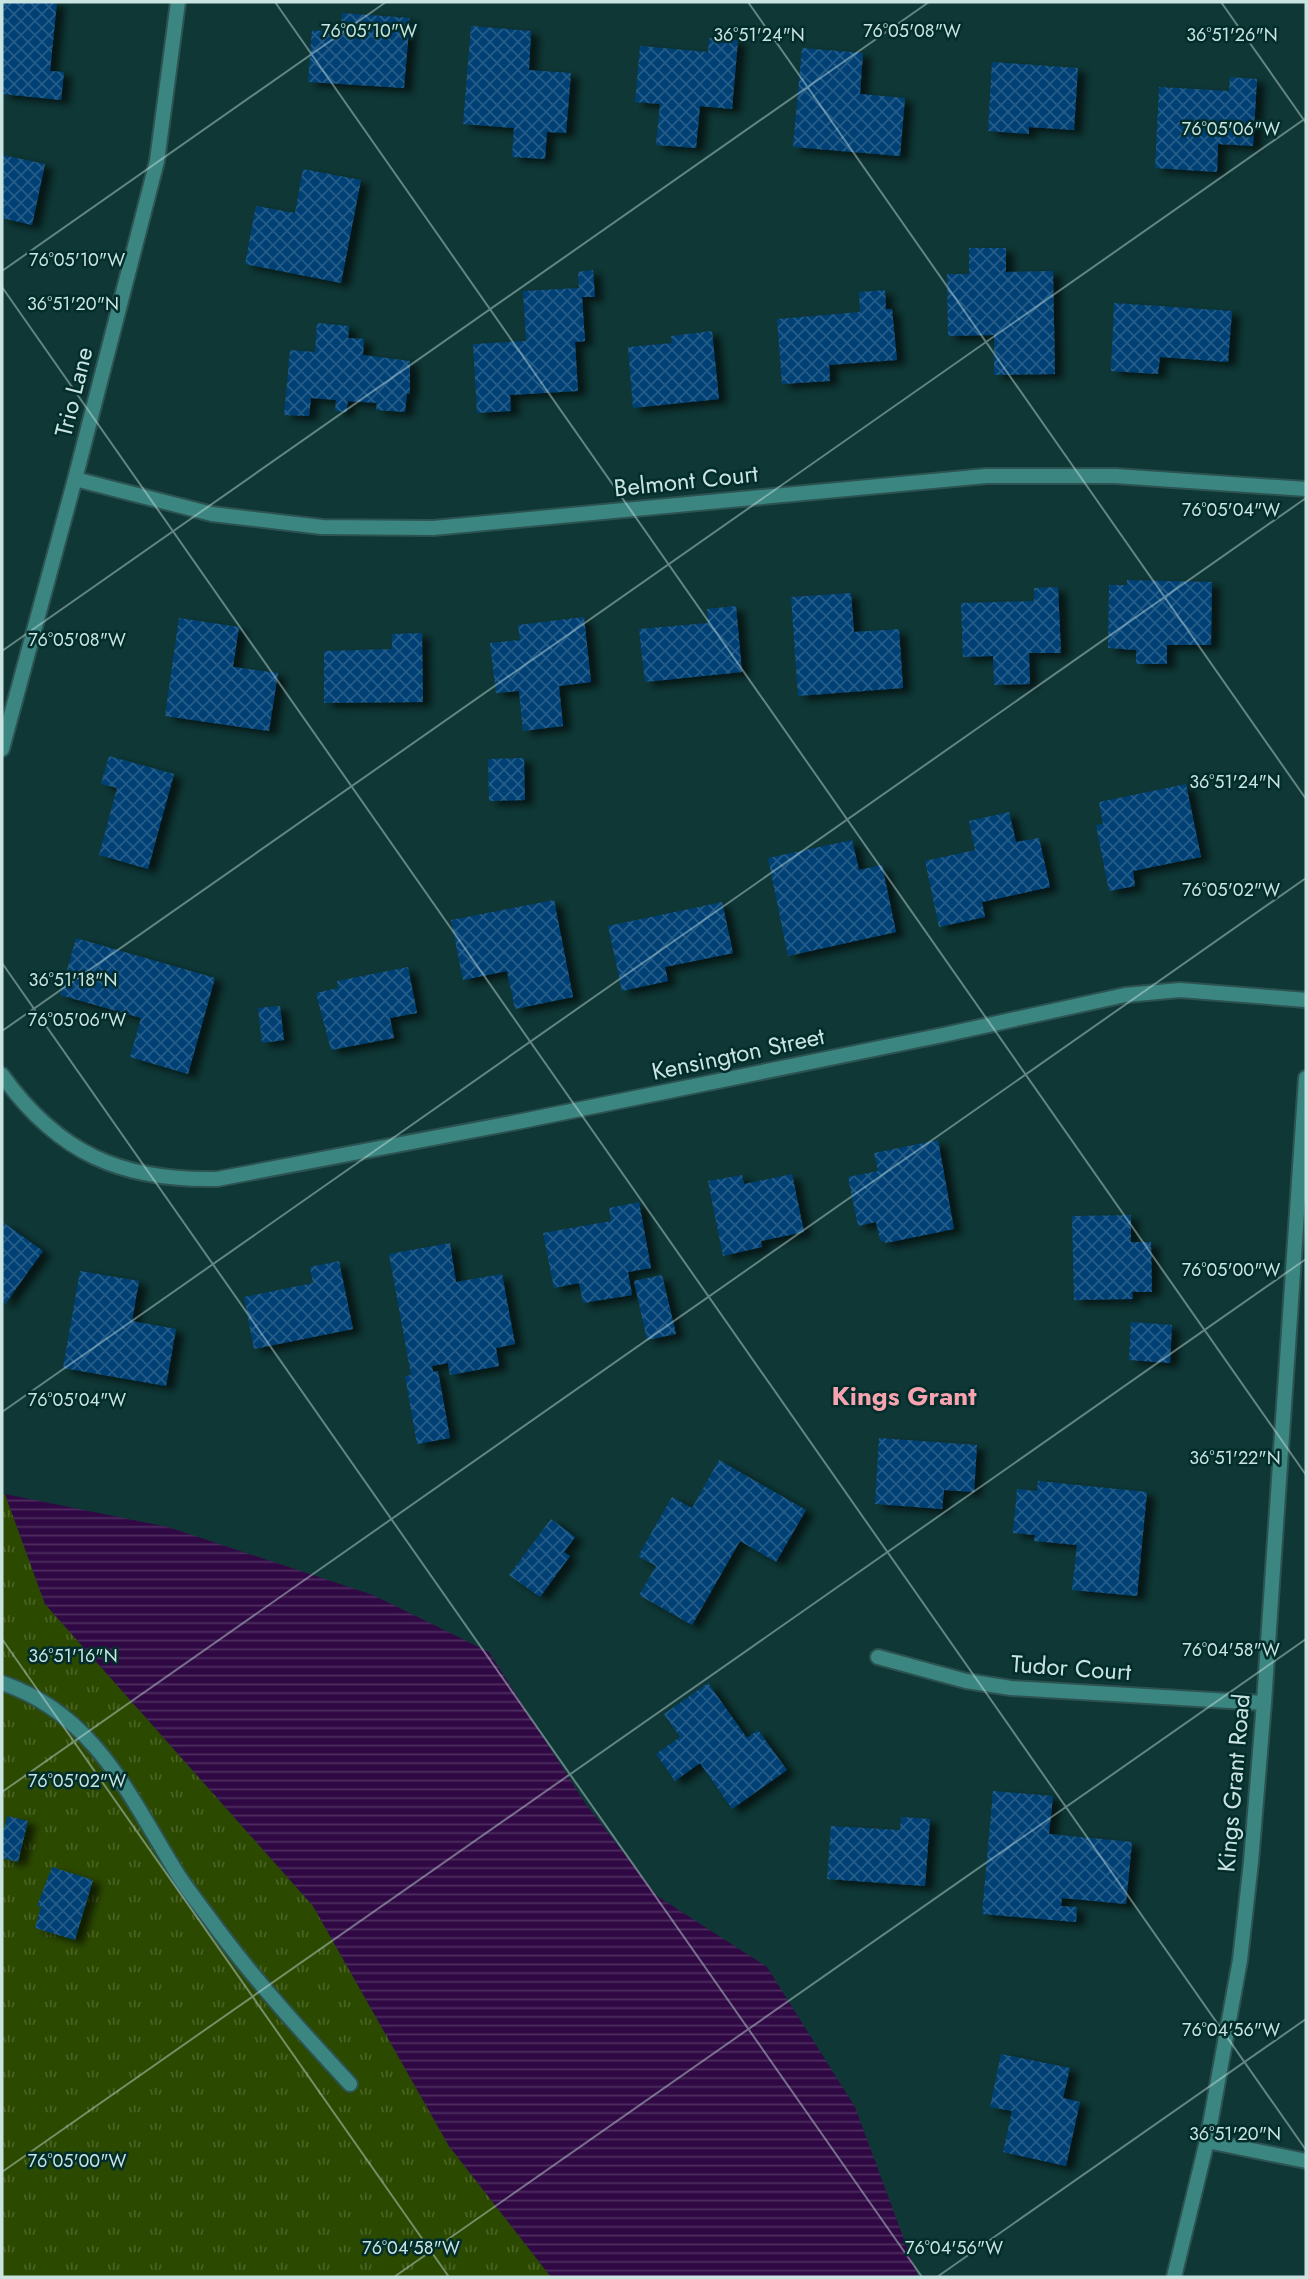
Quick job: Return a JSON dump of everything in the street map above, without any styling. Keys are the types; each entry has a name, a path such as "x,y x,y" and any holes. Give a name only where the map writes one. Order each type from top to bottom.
{"street":[{"name":"Trio Lane","path":"2,749 75,479 156,161 178,2"},
{"name":"Belmont Court","path":"75,479 212,514 322,527 433,528 986,476 1115,476 1306,489"},
{"name":"Kensington Street","path":"2,1075 22,1103 57,1135 97,1159 133,1172 179,1180 216,1179 943,1035 1125,995 1180,990 1306,1000"},
{"name":"Kings Grant Road","path":"1174,2277 1207,2141 1240,1960 1251,1863 1306,1078"},
{"name":"Tudor Court","path":"878,1657 966,1681 1011,1688 1264,1703"},
{"path":"2,1683 20,1689 62,1714 91,1740 120,1778 182,1881 253,1978 350,2084"},
{"path":"1207,2141 1306,2161"}],"green space":[{"path":"2,1494 5,1494 45,1604 313,1906 449,2146 551,2277 2,2277"}],"shaded area":[{"path":"5,1494 168,1527 373,1595 489,1652 585,1803 657,1896 767,1967 855,2107 918,2277 551,2277 449,2146 313,1906 45,1604"}],"building":[{"path":"3,2 57,2 50,71 64,72 61,100 2,94"},
{"path":"342,13 410,18 404,88 308,82 312,30 341,33"},
{"path":"471,26 531,31 529,70 571,73 566,133 547,132 545,159 512,157 514,128 463,124"},
{"path":"709,38 738,40 732,109 700,106 696,148 656,145 660,104 635,102 640,46 708,52"},
{"path":"802,48 863,53 860,94 905,98 900,156 793,147"},
{"path":"992,62 1078,68 1074,130 1029,127 1029,134 988,131"},
{"path":"1230,77 1257,79 1253,146 1218,144 1217,172 1155,168 1159,87 1229,91"},
{"path":"2,155 45,164 32,225 2,218"},
{"path":"303,169 361,180 341,283 245,264 256,206 295,213"},
{"path":"969,248 1006,248 1006,272 1053,271 1055,374 994,375 994,335 948,336 947,274 969,274"},
{"path":"593,270 595,297 582,297 585,341 575,342 578,391 510,395 511,411 477,413 473,344 526,341 523,291 579,288 578,272"},
{"path":"885,290 886,309 892,309 897,360 829,365 830,381 782,384 777,319 860,312 859,292"},
{"path":"1114,303 1232,311 1228,362 1160,357 1158,374 1111,371"},
{"path":"317,323 349,326 348,338 364,339 363,355 410,361 410,394 407,393 405,412 376,410 377,403 348,401 346,412 335,411 336,400 311,398 309,416 284,415 290,350 315,352"},
{"path":"712,331 719,399 633,408 628,347 672,343 671,336"},
{"path":"1127,580 1212,582 1211,645 1167,645 1167,664 1136,664 1136,650 1108,648 1109,585 1127,585"},
{"path":"1058,587 1061,653 1029,653 1030,684 994,685 993,656 963,657 961,603 1034,601 1034,588"},
{"path":"851,593 854,632 899,629 903,688 798,696 791,597"},
{"path":"736,606 742,672 645,682 639,629 708,623 707,609"},
{"path":"584,617 591,682 559,686 563,726 523,731 519,691 496,693 490,643 520,640 518,625"},
{"path":"179,618 239,627 233,667 278,673 269,731 165,716"},
{"path":"422,633 423,702 324,703 324,651 392,649 392,634"},
{"path":"109,756 174,774 148,869 99,855 117,788 101,784"},
{"path":"524,758 525,800 489,801 488,759"},
{"path":"1186,784 1201,857 1133,871 1135,886 1109,891 1096,825 1103,824 1099,802"},
{"path":"1009,812 1016,842 1039,838 1050,887 982,902 985,917 939,927 925,861 975,850 969,821"},
{"path":"852,840 859,870 882,865 896,932 788,956 768,858"},
{"path":"554,900 573,997 515,1009 507,971 463,980 451,920"},
{"path":"722,902 733,953 665,967 668,981 622,991 608,926"},
{"path":"76,938 215,978 188,1074 130,1057 141,1018 60,995"},
{"path":"408,967 417,1013 390,1018 394,1038 331,1050 316,993 338,988 337,981"},
{"path":"280,1006 284,1040 262,1043 258,1008"},
{"path":"938,1140 954,1229 886,1243 880,1240 876,1222 858,1226 848,1177 878,1171 874,1153"},
{"path":"792,1174 804,1232 761,1241 762,1247 723,1256 708,1181 742,1175 744,1184"},
{"path":"639,1202 651,1268 628,1272 632,1295 583,1303 579,1283 554,1288 543,1233 611,1221 609,1208"},
{"path":"1131,1215 1131,1242 1151,1242 1152,1292 1132,1292 1133,1299 1074,1300 1072,1216"},
{"path":"4,1223 43,1251 5,1304 2,1302"},
{"path":"450,1243 456,1282 502,1274 515,1344 496,1348 499,1366 450,1375 448,1363 432,1366 433,1372 438,1371 450,1438 417,1444 405,1376 411,1375 389,1254"},
{"path":"339,1261 353,1329 254,1349 244,1297 313,1283 310,1267"},
{"path":"80,1271 139,1281 132,1321 176,1329 166,1386 63,1368"},
{"path":"662,1275 676,1334 647,1340 634,1281"},
{"path":"1131,1322 1172,1325 1170,1363 1129,1360"},
{"path":"879,1438 977,1445 974,1492 944,1490 942,1509 875,1504"},
{"path":"719,1460 806,1510 776,1562 740,1541 692,1625 639,1595 656,1566 638,1556 672,1497 692,1508"},
{"path":"1038,1481 1147,1492 1137,1596 1072,1590 1077,1545 1034,1541 1035,1535 1013,1533 1017,1489 1037,1491"},
{"path":"551,1519 575,1537 564,1552 570,1556 540,1597 509,1575"},
{"path":"708,1683 747,1738 758,1730 787,1770 732,1809 700,1763 675,1781 656,1754 680,1737 664,1714"},
{"path":"993,1791 1053,1796 1049,1834 1132,1842 1126,1904 1062,1898 1061,1906 1077,1907 1076,1922 982,1914"},
{"path":"7,1816 28,1821 18,1862 2,1858 2,1838"},
{"path":"901,1817 930,1819 925,1886 827,1879 831,1826 900,1830"},
{"path":"52,1867 93,1880 75,1940 35,1928 41,1906 37,1906"},
{"path":"1001,2054 1070,2068 1063,2098 1080,2102 1066,2166 1003,2152 1012,2111 990,2107"}],"district":[{"name":"Kings Grant","path":"904,1396"}]}
